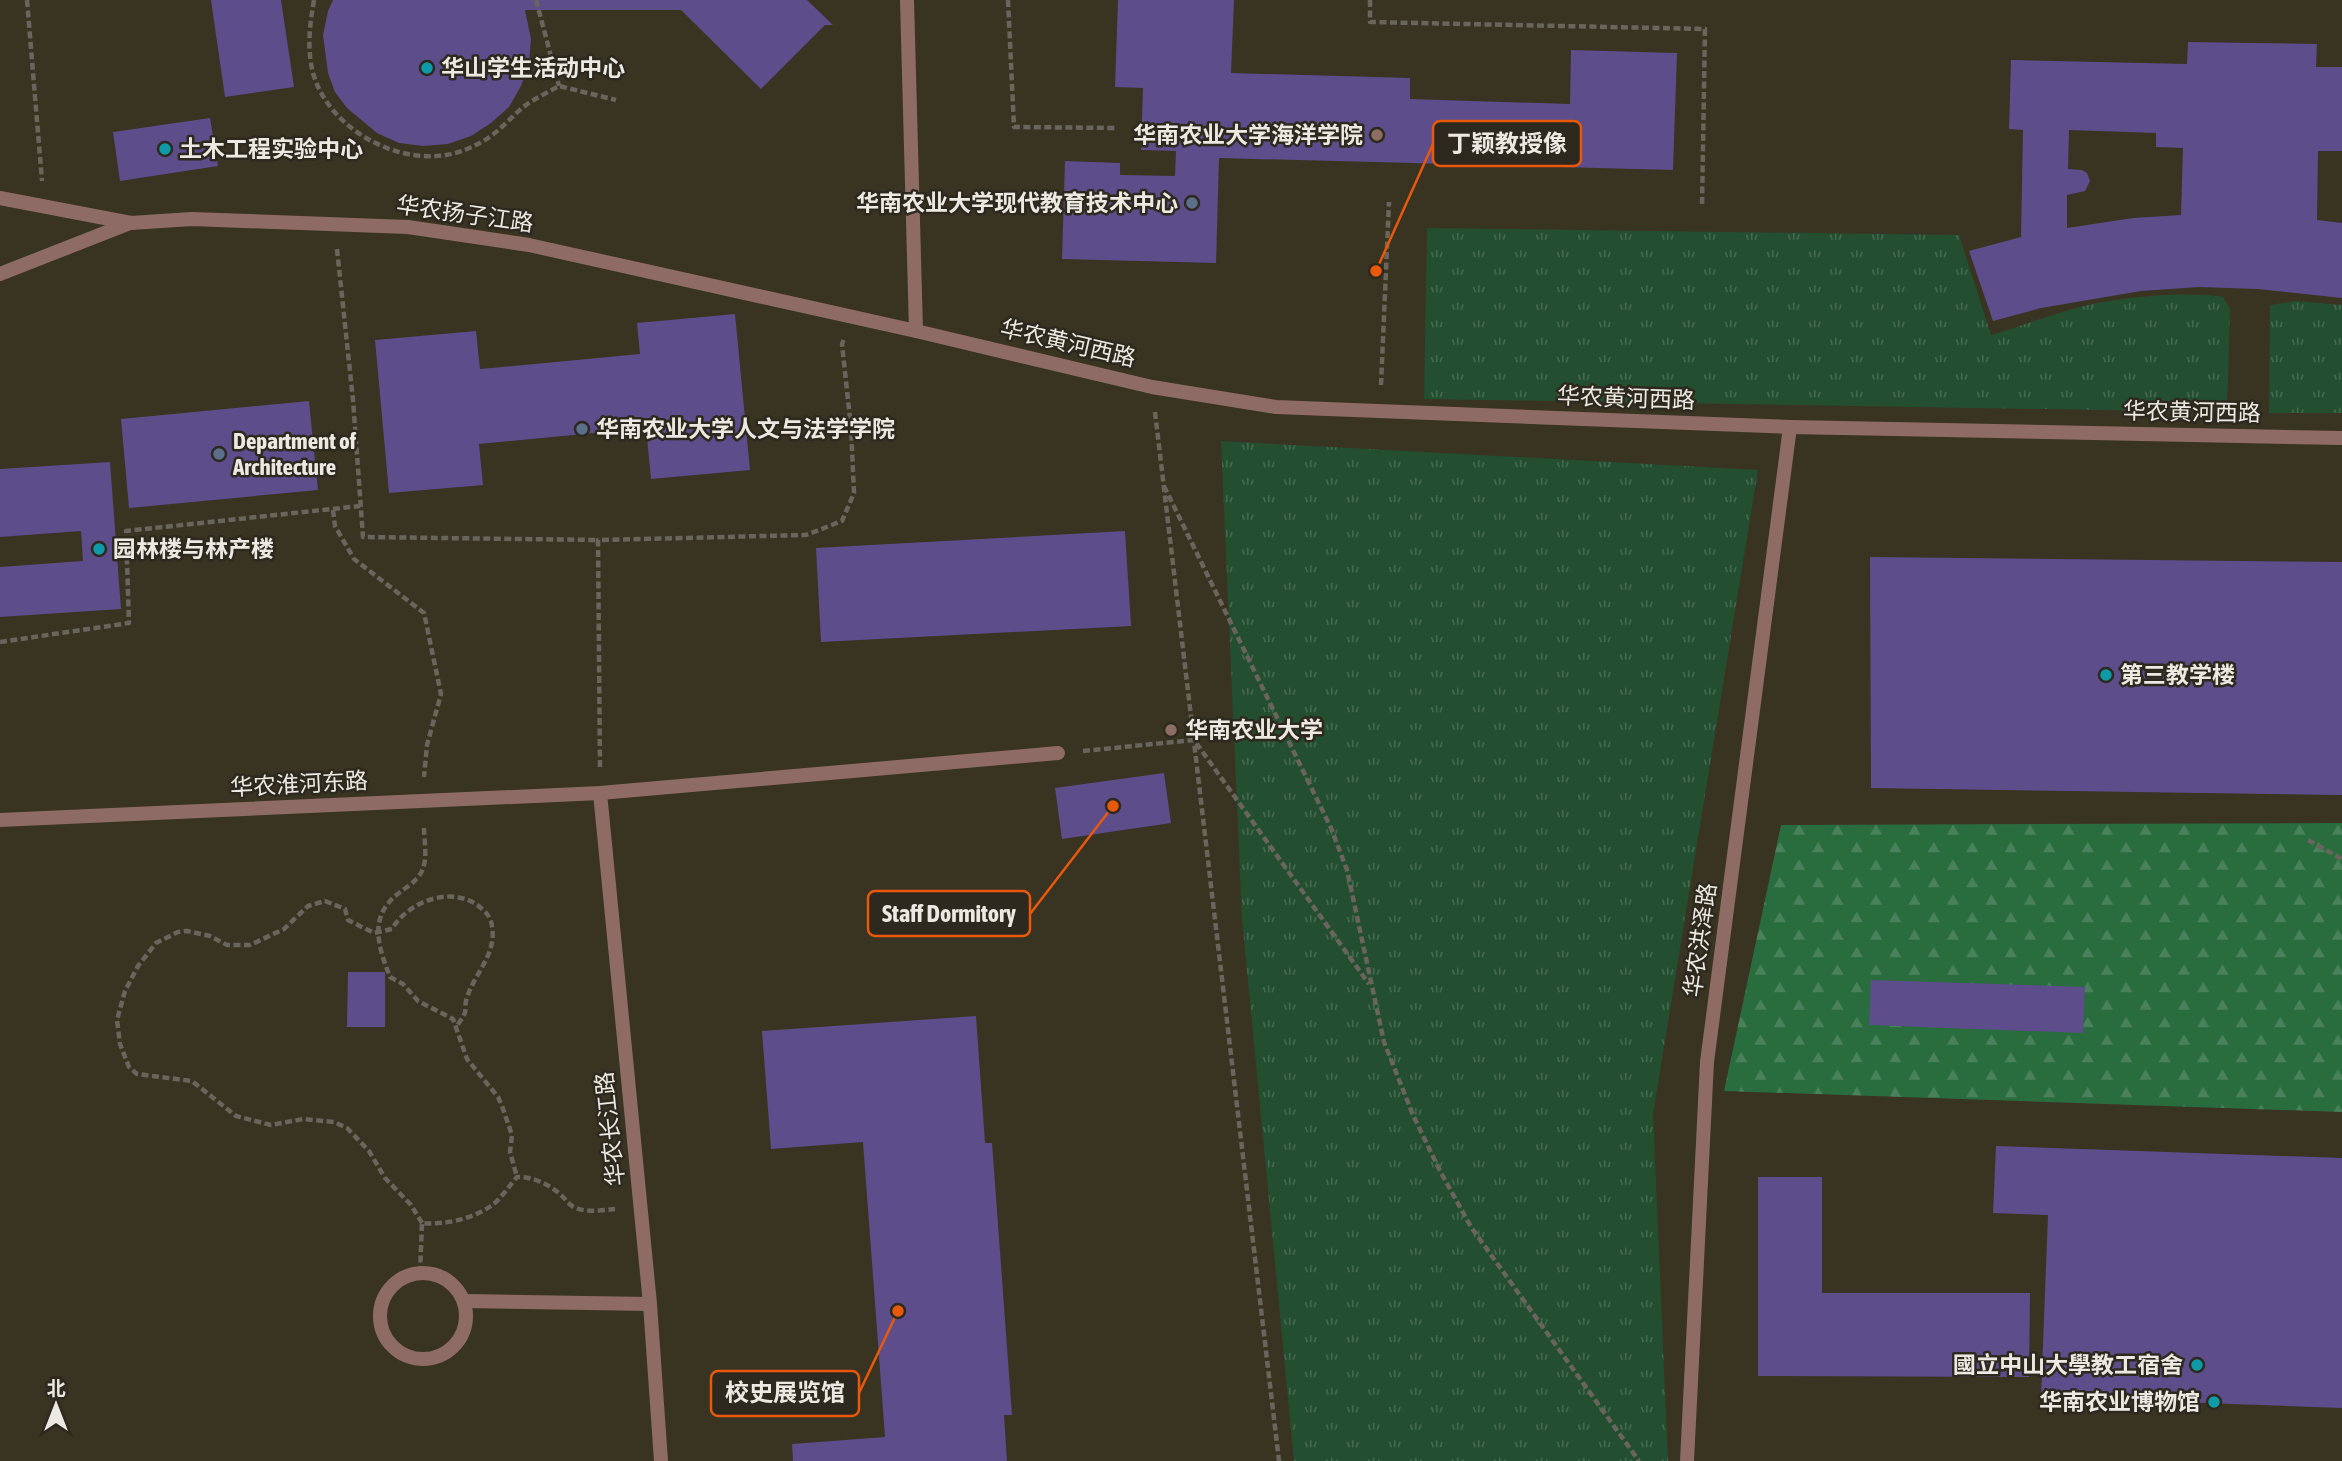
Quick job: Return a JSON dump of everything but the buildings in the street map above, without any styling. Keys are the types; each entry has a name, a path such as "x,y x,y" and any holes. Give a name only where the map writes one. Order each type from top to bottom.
{"street":[{"path":"907,0 916,331"},
{"name":"华农扬子江路","path":"0,198 131,223 192,219 408,227 529,245 916,331"},
{"path":"0,274 131,223"},
{"name":"华农黄河西路","path":"916,331 1152,387 1276,407 1790,427 2342,438"},
{"name":"华农洪泽路","path":"1687,1461 1707,1062 1790,427"},
{"name":"华农淮河东路","path":"0,820 600,793 1058,753"},
{"name":"华农长江路","path":"600,793 650,1304 661,1461"},
{"path":"420,1273 434,1274 446,1279 456,1288 464,1301 466,1316 463,1331 456,1344 444,1353 430,1358 415,1358 389,1343 379,1318 386,1292 396,1282 420,1273"},
{"path":"464,1301 650,1304"}],"path":[{"path":"27,0 44,206"},
{"path":"314,0 308,34 313,72 329,105 356,133 389,150 427,156 464,150 498,133 524,106 559,86 616,100"},
{"path":"536,0 559,86"},
{"path":"1008,0 1014,127 1117,128"},
{"path":"1370,0 1370,22 1705,29 1702,207"},
{"path":"1380,410 1389,202"},
{"path":"334,224 353,400 363,537 598,540 806,535 842,522 854,493 851,428 842,344 851,317"},
{"path":"1152,387 1279,1461"},
{"path":"1164,486 1331,828 1347,870 1384,1042 1413,1115 1440,1171 1471,1227 1639,1461"},
{"path":"0,642 128,623 126,531 360,506"},
{"path":"333,510 335,526 354,559 424,613 441,694 427,745 422,801 425,856 423,868 411,885 386,903 381,914 378,933 390,977 403,984 418,1001 453,1019 467,1059 498,1097 502,1106 512,1135 510,1152 517,1177"},
{"path":"598,540 600,793"},
{"path":"1058,753 1194,740"},
{"path":"1194,740 1371,988"},
{"path":"2308,840 2342,859"},
{"path":"420,1273 422,1223 411,1205 385,1178 369,1151 347,1128 334,1122 303,1119 271,1125 236,1116 192,1081 137,1074 129,1067 120,1044 117,1020 130,981 143,958 156,943 178,932 196,931 227,945 250,945 284,929 309,906 325,901 345,909 348,920 357,926 378,933 392,929 398,919 434,898 450,896 474,901 487,913 492,926 492,946 487,961 465,1002 465,1012 457,1026"},
{"path":"422,1223 442,1224 483,1210 493,1205 517,1177 526,1177 546,1186 562,1195 576,1208 588,1211 641,1207"}],"shaded area":[{"name":"华南农业大学","path":"0,0 2342,0 2342,1461 0,1461"}],"green space":[{"path":"1427,228 1959,235 1991,335 2072,309 2116,300 2172,295 2223,297 2230,309 2227,412 1424,399"},
{"path":"2296,301 2342,305 2342,413 2269,413 2270,305"},
{"path":"1221,441 1758,470 1653,1114 1668,1461 1294,1461 1242,918"},
{"path":"2342,823 2342,1112 1724,1091 1781,825"}],"place":[{"name":"华山学生活动中心","path":"427,68"},
{"name":"华南农业大学海洋学院","path":"1377,135"},
{"name":"土木工程实验中心","path":"165,149"},
{"name":"华南农业大学现代教育技术中心","path":"1192,203"},
{"name":"丁颖教授像","path":"1376,271"},
{"name":"华南农业大学人文与法学学院","path":"582,429"},
{"name":"Department of Architecture","path":"219,454"},
{"name":"园林楼与林产楼","path":"99,549"},
{"name":"第三教学楼","path":"2106,675"},
{"name":"华南农业大学","path":"1171,730"},
{"name":"Staff Dormitory","path":"1113,806"},
{"name":"校史展览馆","path":"898,1311"},
{"name":"國立中山大學教工宿舍","path":"2197,1365"},
{"name":"华南农业博物馆","path":"2214,1402"}]}
